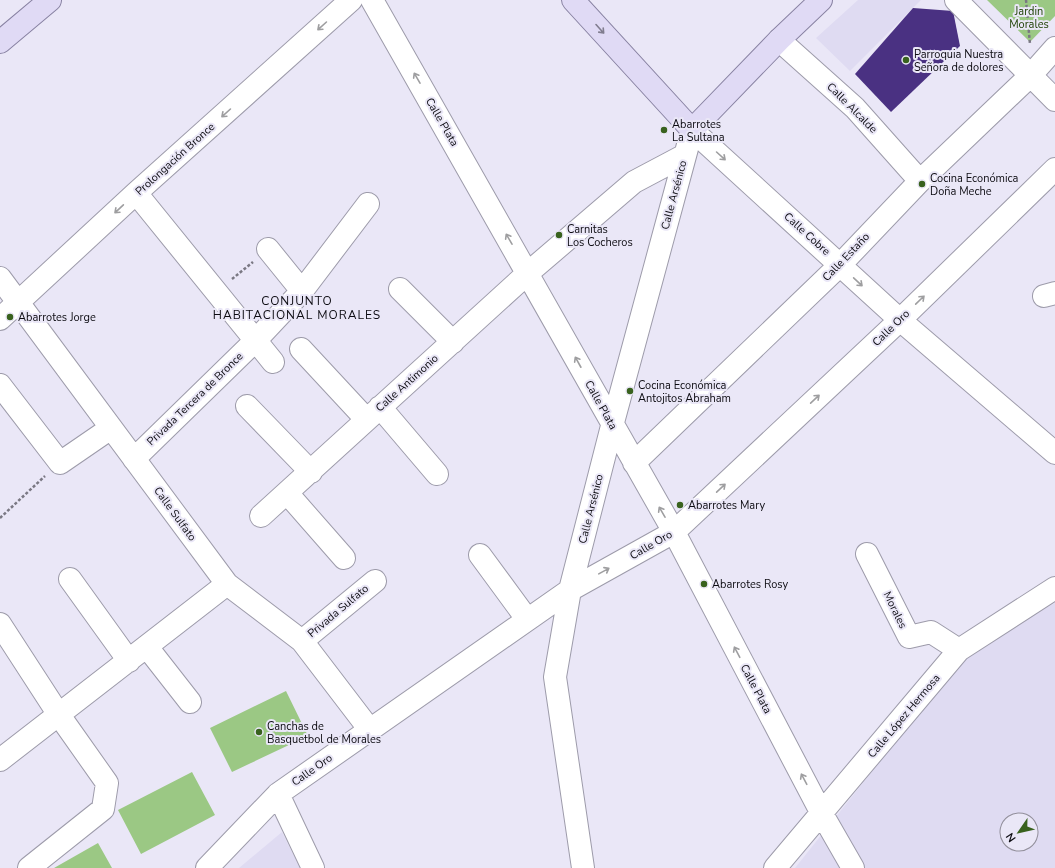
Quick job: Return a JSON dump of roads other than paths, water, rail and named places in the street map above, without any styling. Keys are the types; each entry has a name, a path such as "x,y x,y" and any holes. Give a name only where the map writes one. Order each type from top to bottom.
{"main road":[{"path":"0,42 50,0"},
{"name":"Calle Cobre","path":"573,0 692,130"},
{"name":"Calle Arsénico","path":"692,130 779,40 821,0"}],"street":[{"name":"Prolongación Bronce","path":"0,319 136,193 351,0"},
{"name":"Calle Plata","path":"372,0 528,273 612,426 674,532 822,814 853,868"},
{"path":"956,0 1055,100"},
{"name":"Calle Alcalde","path":"779,40 855,108 920,180"},
{"name":"Calle Estaño","path":"634,463 840,265 920,180 1031,75 1055,48"},
{"name":"Calle Arsénico","path":"583,868 555,677 570,590 612,426 692,130"},
{"name":"Calle Cobre","path":"692,130 900,320 1053,447"},
{"name":"Calle Arsénico","path":"528,273 634,182 685,156"},
{"name":"Calle Oro","path":"207,868 278,794 570,590 674,532 900,320 1055,169"},
{"path":"136,193 273,362"},
{"name":"Privada Tercera de Bronce","path":"134,459 256,340 302,291 368,204"},
{"path":"268,248 302,291"},
{"name":"Calle Antimonio","path":"261,516 528,273"},
{"name":"Calle Sulfato","path":"0,278 227,584 302,642 370,730"},
{"path":"400,289 453,342"},
{"path":"301,349 373,413 437,474"},
{"path":"0,385 60,463 111,428"},
{"path":"247,406 310,472"},
{"path":"1053,447 1055,470"},
{"path":"287,493 344,558"},
{"name":"Morales","path":"867,554 908,638 931,632 959,650"},
{"path":"480,555 527,619"},
{"path":"70,579 129,661"},
{"name":"Privada Sulfato","path":"302,642 375,581"},
{"path":"0,760 227,584"},
{"name":"Calle López Hermosa","path":"775,868 959,650 1055,588"},
{"path":"0,624 59,715 107,783 103,809 29,868"},
{"path":"147,647 190,702"},
{"path":"278,794 313,868"}],"place":[{"name":"Parroquia Nuestra Señora de dolores","path":"906,60"},
{"name":"Abarrotes La Sultana","path":"664,130"},
{"name":"Cocina Económica Doña Meche","path":"922,184"},
{"name":"Carnitas Los Cocheros","path":"559,235"},
{"name":"Abarrotes Jorge","path":"10,317"},
{"name":"Cocina Económica Antojitos Abraham","path":"630,391"},
{"name":"Abarrotes Mary","path":"680,505"},
{"name":"Abarrotes Rosy","path":"704,584"},
{"name":"Canchas de Basquetbol de Morales","path":"259,732"}],"district":[{"name":"CONJUNTO HABITACIONAL MORALES","path":"297,308"}],"park label":[{"name":"Jardin Morales","path":"1029,17"}]}
